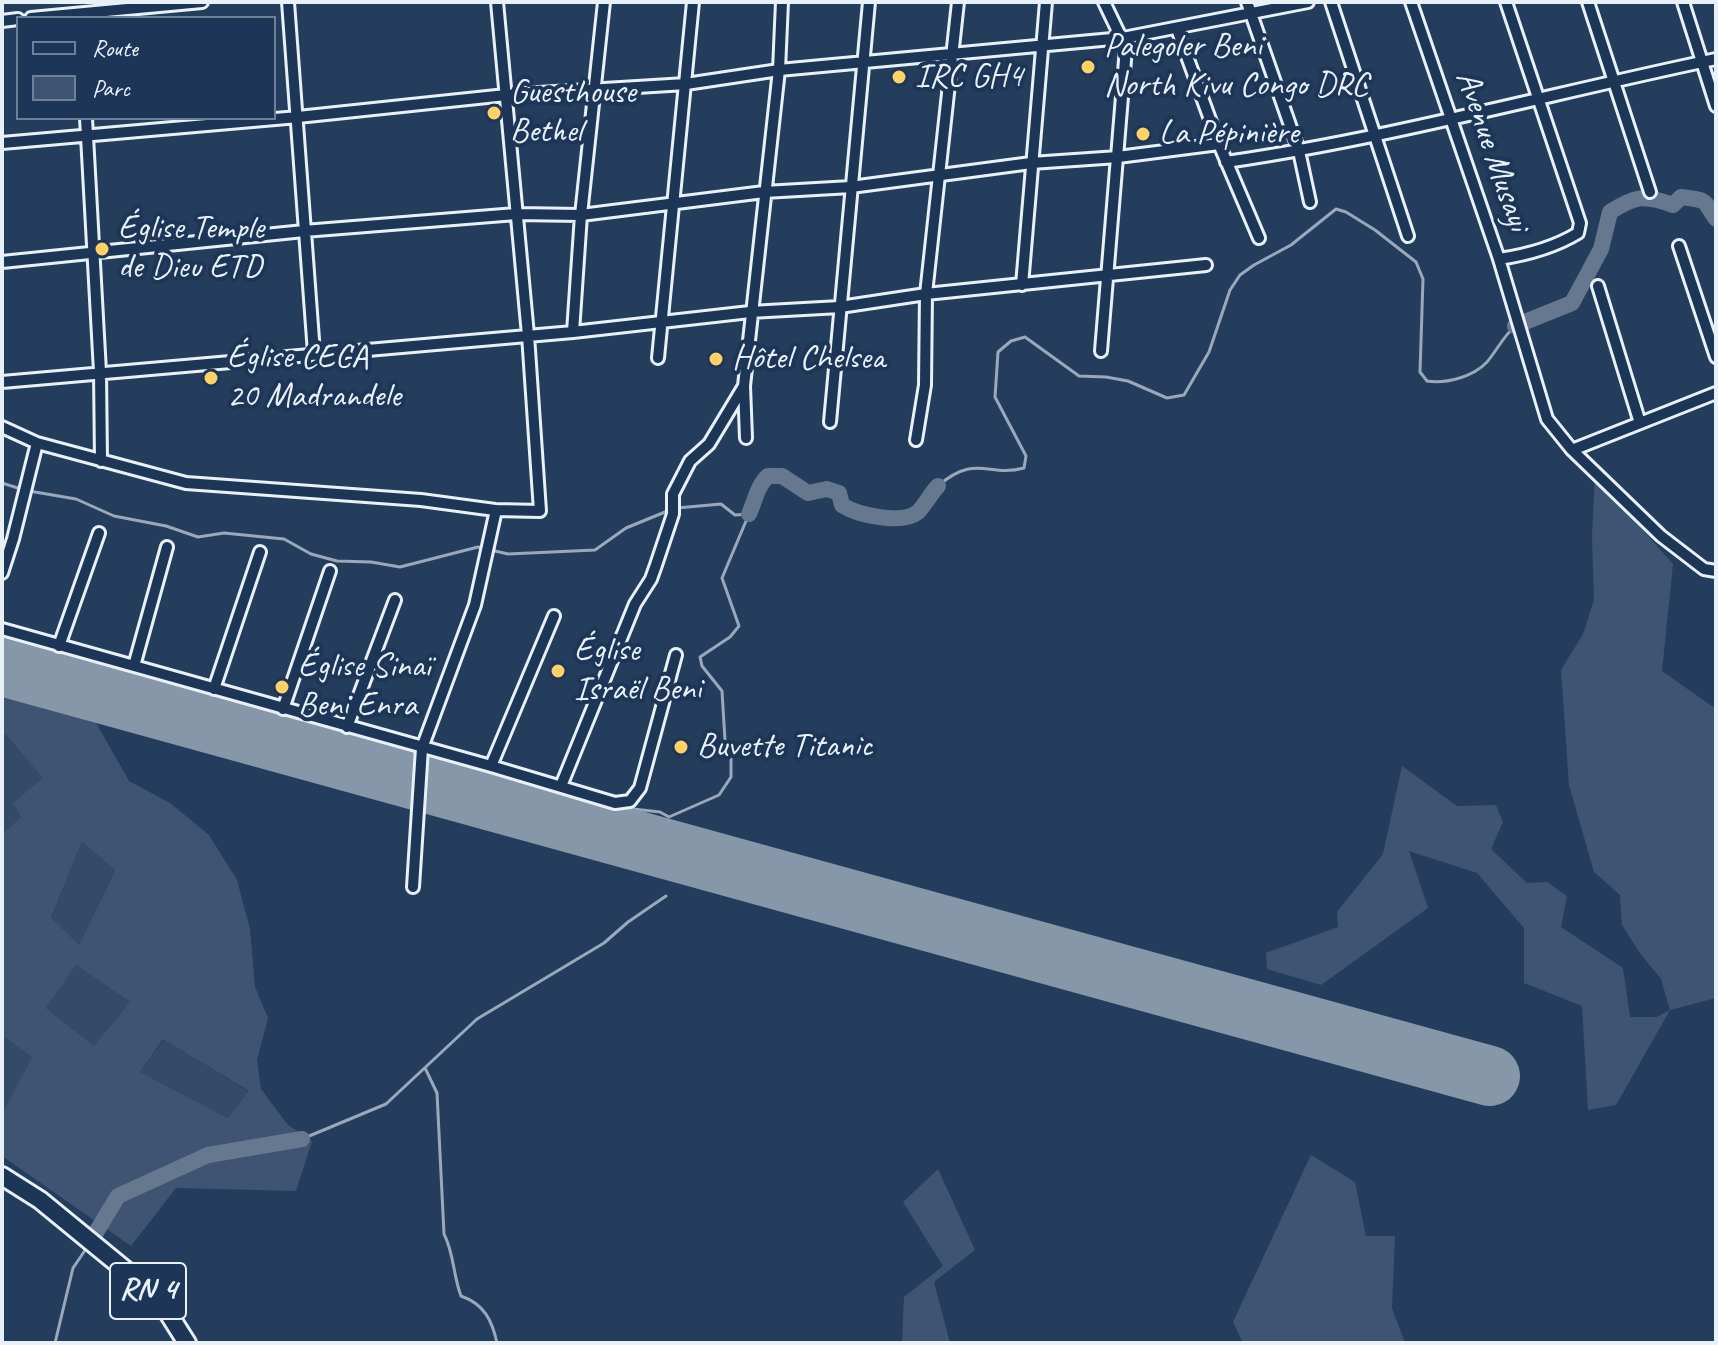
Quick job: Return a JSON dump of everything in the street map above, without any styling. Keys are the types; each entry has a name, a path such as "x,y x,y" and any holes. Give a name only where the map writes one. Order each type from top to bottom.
{"highway":[{"name":"RN 4","path":"2,1176 40,1200 93,1242 163,1305 187,1343"}],"street":[{"path":"45,16 202,2"},
{"path":"288,2 314,353"},
{"path":"2,427 37,443 186,483 421,500 496,510 541,509 497,2"},
{"path":"573,332 581,215 604,2"},
{"path":"658,358 693,2"},
{"path":"746,438 744,386 750,312 779,70 782,2"},
{"path":"830,422 869,2"},
{"path":"916,440 925,385 926,294 958,2"},
{"path":"1022,285 1046,2"},
{"path":"1101,351 1126,48 1104,2"},
{"path":"1247,2 1299,151 1310,202"},
{"path":"276,119 506,95 686,84 779,70 1123,38 1308,2"},
{"path":"1331,2 1408,236"},
{"name":"Avenue Musayi","path":"1411,2 1499,259 1547,419 1572,450 1661,536 1704,569 1716,571"},
{"path":"1499,259 1519,257 1567,240 1578,233 1580,223 1506,2"},
{"path":"1588,2 1650,192"},
{"path":"1683,2 1716,106"},
{"path":"1177,29 1226,162 1259,238"},
{"path":"1226,162 1375,136 1716,59"},
{"path":"86,120 100,372 101,461"},
{"path":"2,143 266,120"},
{"path":"2,262 304,231 516,214 581,215 674,202 851,187 1031,163 1118,157 1219,144"},
{"path":"1679,246 1716,357"},
{"path":"2,382 573,332 750,312 840,307 926,294 1206,265"},
{"path":"1598,286 1640,423"},
{"path":"561,786 635,604 651,579 673,514 673,494 690,461 709,444 744,386"},
{"path":"1572,450 1716,393"},
{"path":"2,573 37,443"},
{"path":"413,887 422,748 475,605 496,510"},
{"path":"59,646 99,533"},
{"path":"134,666 167,547"},
{"path":"214,689 260,552"},
{"path":"283,709 330,571"},
{"path":"347,727 395,600"},
{"path":"491,766 554,616"},
{"path":"2,629 615,803 630,801 640,788 676,655"}],"shaded area":[{"path":"2,644 1509,1063 1498,1096 2,696"},
{"path":"5,735 44,778 13,803 21,817 2,834 2,736"},
{"path":"82,841 115,869 79,945 51,919"},
{"path":"76,965 130,1002 94,1046 46,1008"},
{"path":"2,1035 32,1057 2,1114"},
{"path":"164,1039 249,1092 228,1118 140,1072"}],"green space":[{"path":"1595,476 1673,564 1662,671 1716,709 1716,998 1670,1010 1661,979 1622,925 1620,895 1594,872 1569,785 1561,670 1583,634 1594,600 1592,536"},
{"path":"2,696 95,721 129,781 170,803 209,835 237,880 250,929 255,987 268,1018 257,1060 261,1089 288,1125 312,1141 296,1191 176,1188 131,1246 2,1156 2,1114 32,1057 2,1035 2,834 21,817 13,803 43,778 6,735 2,736","holes":["82,841 115,870 79,945 51,918","76,965 130,1002 94,1046 46,1008","163,1039 249,1091 228,1118 140,1072"]},
{"path":"1402,766 1457,806 1496,805 1503,822 1491,849 1527,883 1547,882 1567,896 1561,927 1623,968 1630,1017 1657,1017 1670,1010 1616,1105 1588,1110 1582,1006 1524,983 1524,928 1477,873 1409,851 1428,908 1321,985 1267,969 1266,953 1338,927 1337,912 1383,854"},
{"path":"1311,1155 1355,1182 1366,1236 1395,1236 1392,1308 1405,1343 1243,1343 1233,1322"},
{"path":"938,1169 975,1250 934,1282 950,1343 902,1343 904,1297 943,1266 903,1202"}],"waterway":[{"path":"1515,326 1572,303 1601,249 1610,212 1619,207 1640,198 1673,205 1681,197 1704,202 1716,219"},
{"path":"938,486 951,476 972,468 1024,468 1026,456 995,397 998,352 1011,341 1025,337 1079,376 1128,381 1167,398 1184,395 1209,352 1230,290 1240,275 1291,245 1336,209 1375,230 1416,262 1423,279 1420,372 1427,381 1451,380 1474,372 1487,362 1515,326"},
{"path":"749,514 768,476 782,476 808,493 827,489 839,493 842,505 849,509 891,518 918,512 938,486"},
{"path":"2,483 21,489"},
{"path":"29,491 76,499 114,516 166,526 198,537 224,533 284,539 311,554 337,561 400,567 478,547 508,554 595,550 626,528 670,510"},
{"path":"615,807 660,812 669,817 719,795 731,777 722,691 702,666 700,657 730,637 739,626 722,578 749,514 735,515 721,504 677,508"},
{"path":"2,636 396,745"},
{"path":"302,1139 386,1104 477,1019 604,943 666,896"},
{"path":"425,1068 437,1093 444,1234 456,1280 461,1296 476,1303 486,1314 497,1343"},
{"path":"89,1244 118,1196 208,1155 302,1139"},
{"path":"55,1343 73,1268 88,1246"}],"runway":[{"path":"2,666 1490,1076"}],"place":[{"name":"Palegoler Beni North Kivu Congo DRC","path":"1088,67"},
{"name":"IRC GH4","path":"899,77"},
{"name":"Guesthouse Bethel","path":"494,113"},
{"name":"La Pépinière","path":"1143,134"},
{"name":"Église Temple de Dieu ETD","path":"102,249"},
{"name":"Hôtel Chelsea","path":"716,359"},
{"name":"Église CECA 20 Madrandele","path":"211,378"},
{"name":"Église Israël Beni","path":"558,671"},
{"name":"Église Sinaï Beni Enra","path":"282,687"},
{"name":"Buvette Titanic","path":"681,747"}]}
